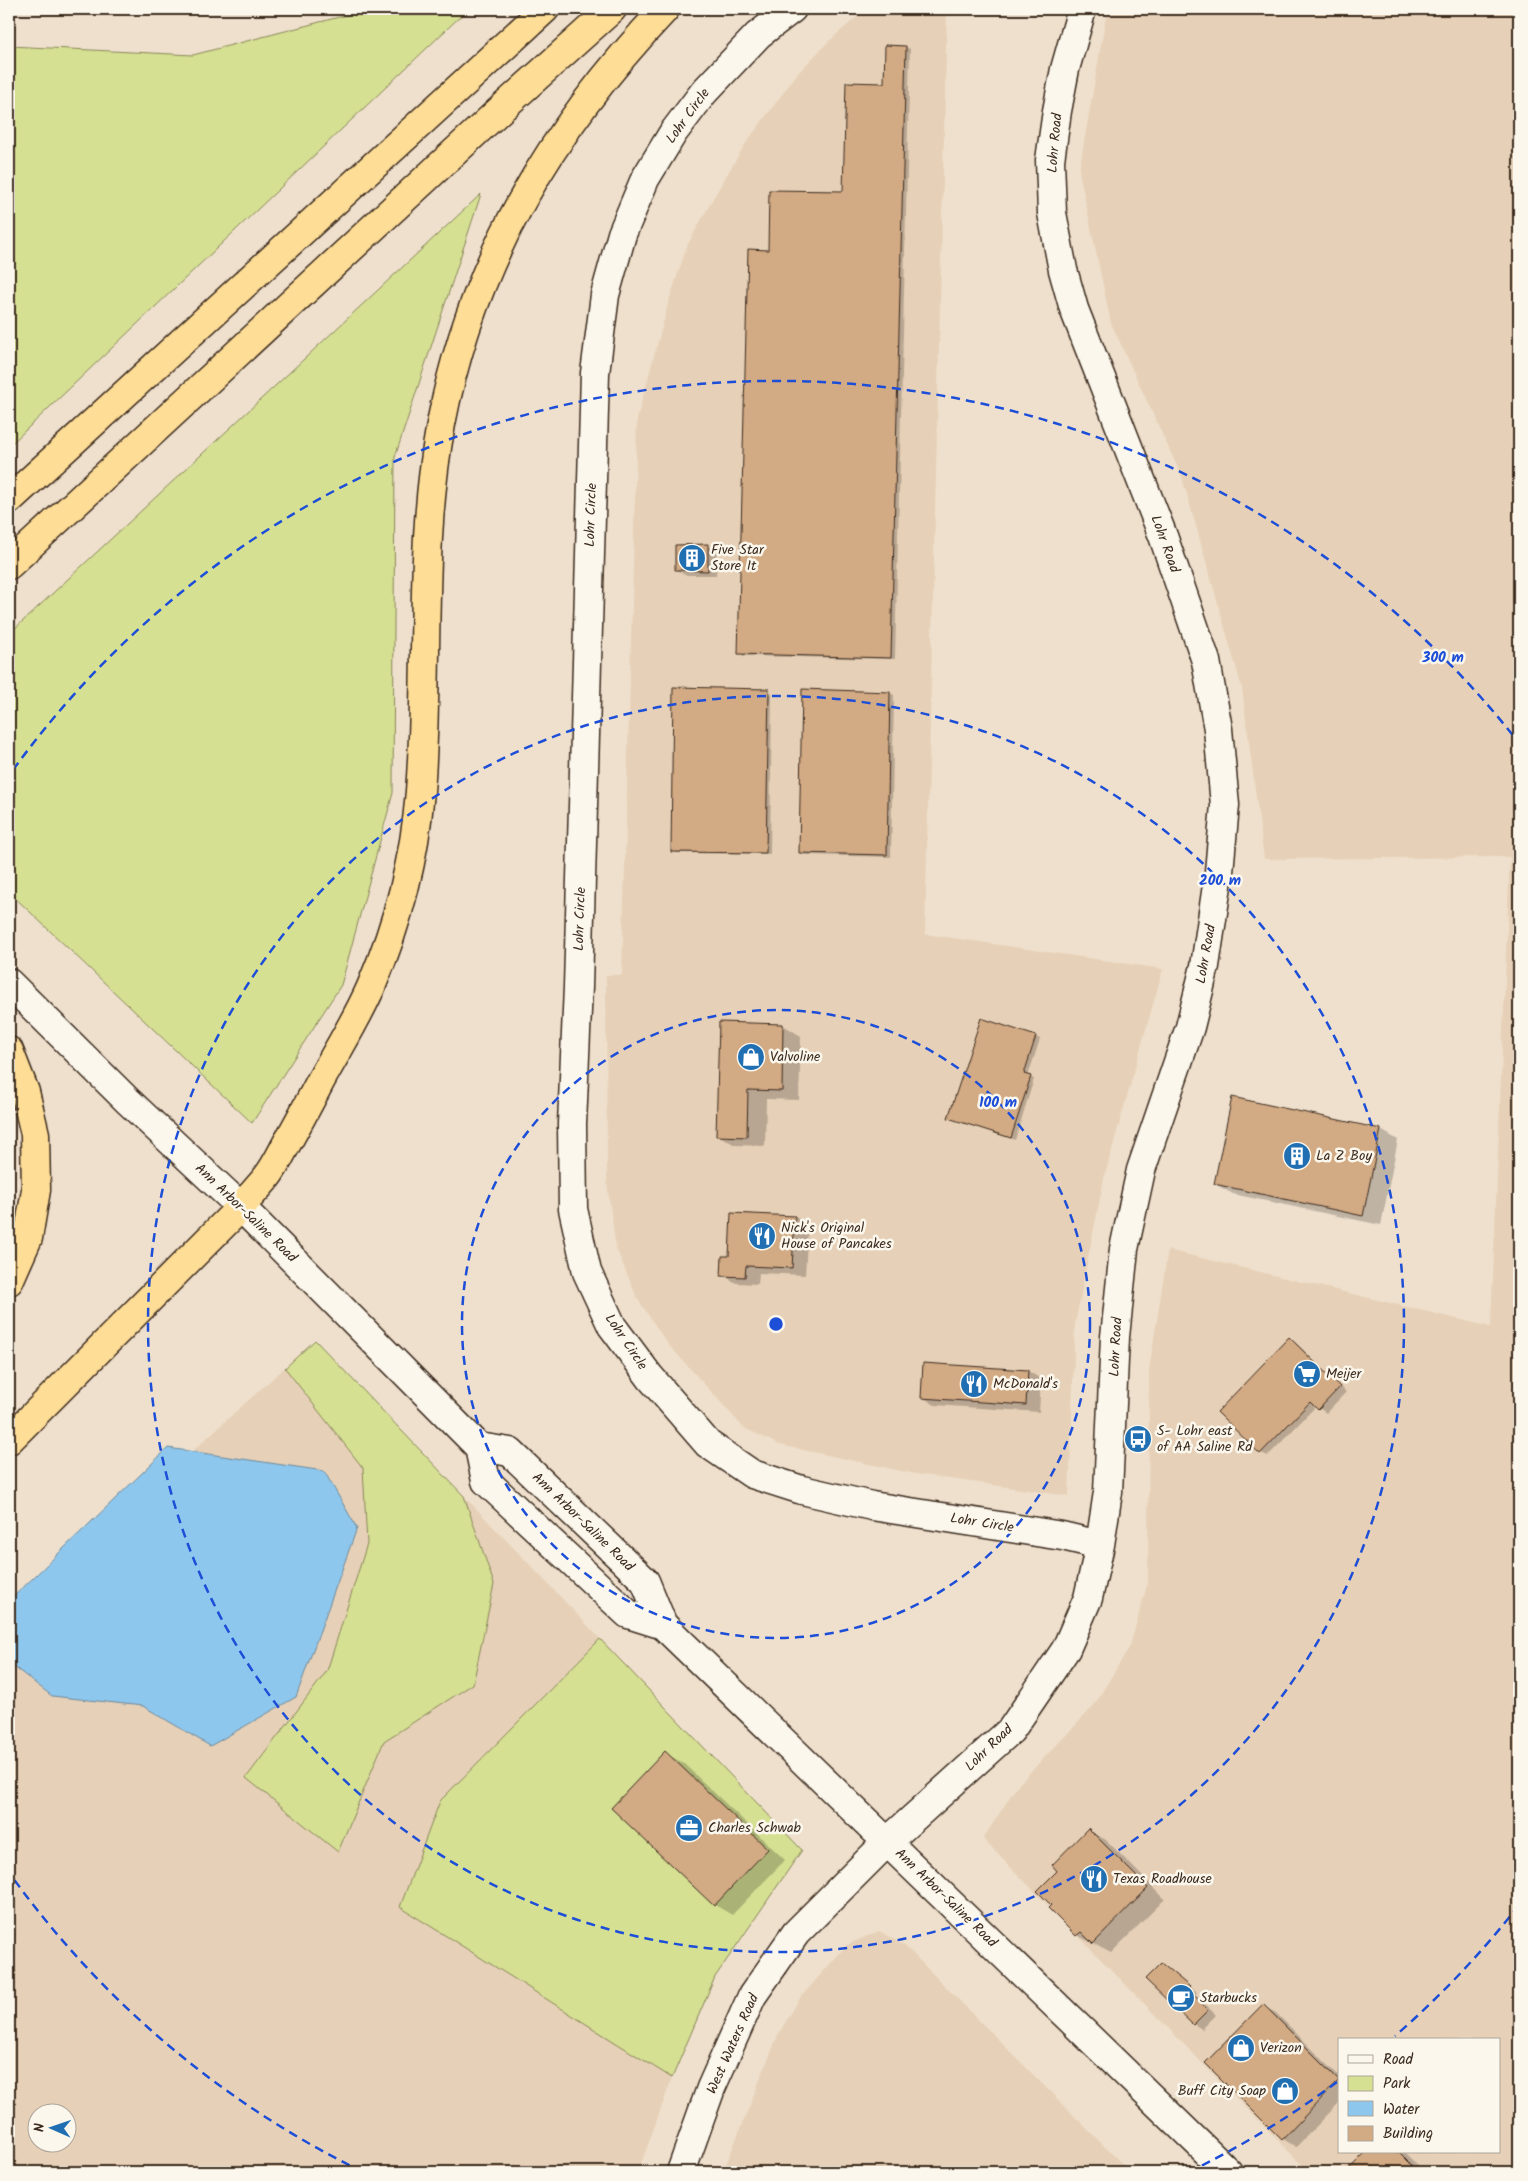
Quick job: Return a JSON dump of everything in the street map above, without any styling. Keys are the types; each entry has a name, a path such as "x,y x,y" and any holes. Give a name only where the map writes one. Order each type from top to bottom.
{"highway":[{"path":"9,500 545,9"},
{"path":"9,565 485,124 612,9"},
{"path":"9,1440 241,1206 269,1175 370,989 393,927 409,863 420,793 428,538 432,478 441,423 455,362 477,296 504,233 531,182 564,130 622,55 665,9"},
{"path":"9,1051 25,1092 35,1134 36,1190 28,1238 9,1281"}],"street":[{"name":"Lohr Circle","path":"792,9 751,42 704,92 673,134 645,180 622,234 605,295 595,382 578,987 572,1124 573,1209 587,1272 612,1326 650,1377 708,1444 752,1474 802,1490 872,1506 1052,1535 1100,1545"},
{"name":"Lohr Road","path":"888,1841 1011,1730 1066,1650 1088,1598 1100,1545 1108,1492 1115,1338 1124,1249 1141,1170 1190,1027 1205,966 1219,872 1225,804 1218,729 1206,661 1163,536 1074,309 1063,270 1052,213 1050,160 1054,131 1065,69 1082,9"},
{"name":"Ann Arbor-Saline Road","path":"9,983 128,1101 241,1206 478,1447 486,1481 496,1491 628,1614 663,1624"},
{"name":"Ann Arbor-Saline Road","path":"478,1447 510,1452 645,1580 663,1624 1228,2172"},
{"name":"West Waters Road","path":"681,2172 711,2088 752,1996 796,1933 888,1841"}],"shaded area":[{"path":"866,9 947,9 925,934 1163,969 1104,1178 1075,1324 1069,1496 916,1474 780,1445 744,1428 667,1343 637,1298 616,1248 607,1183 606,975 622,975 637,419 669,301 687,246 715,195 744,146 797,74 828,42"},
{"path":"1112,9 1519,9 1519,2172 1309,2172 983,1839 1017,1786 1093,1707 1130,1646 1148,1582 1149,1370 1168,1250 1491,1327 1510,857 1264,859 1242,688 1182,477 1111,323 1079,171 1106,17"},
{"path":"315,1340 802,1850 715,1977 672,2078 638,2172 9,2172 9,1617"},
{"path":"879,1931 905,1946 1130,2172 723,2172 778,2035 800,1998 847,1945"}],"green space":[{"path":"370,9 468,9 9,446 9,46 193,55"},
{"path":"481,194 395,457 393,793 341,985 252,1123 9,892 9,634"},
{"path":"315,1340 464,1496 494,1584 473,1684 384,1741 338,1852 246,1778 327,1671 367,1544 363,1468 285,1368"},
{"path":"600,1639 802,1850 715,1977 672,2078 400,1907 440,1801"}],"water":[{"path":"168,1448 324,1471 357,1528 296,1697 210,1746 143,1706 52,1696 9,1663 9,1601"}],"building":[{"path":"885,45 906,46 891,658 738,654 748,249 768,250 769,190 843,191 846,82 884,83"},
{"name":"Five Star Store It","path":"708,544 708,571 675,570 675,545"},
{"path":"673,687 769,689 766,853 671,852"},
{"path":"802,689 890,692 887,855 799,853"},
{"path":"981,1018 1036,1036 1024,1074 1031,1076 1011,1138 948,1118"},
{"name":"Valvoline","path":"719,1022 783,1024 782,1091 748,1090 747,1137 716,1136"},
{"name":"La Z Boy","path":"1232,1097 1381,1129 1363,1216 1214,1184"},
{"name":"Nick's Original House of Pancakes","path":"731,1213 795,1216 792,1268 746,1266 745,1277 721,1276 722,1256 729,1256"},
{"path":"1289,1337 1340,1387 1318,1410 1310,1402 1260,1454 1217,1412"},
{"name":"McDonald's","path":"923,1363 1028,1370 1026,1405 921,1398"},
{"name":"Charles Schwab","path":"665,1751 768,1849 714,1906 611,1808"},
{"name":"Texas Roadhouse","path":"1088,1828 1148,1888 1093,1944 1081,1932 1076,1936 1048,1908 1051,1905 1037,1891 1057,1871 1052,1865"},
{"name":"Starbucks","path":"1161,1963 1190,1987 1188,1989 1208,2010 1193,2025 1145,1979"},
{"path":"1263,2004 1338,2081 1282,2140 1205,2063"},
{"path":"1364,2154 1401,2154 1419,2172 1346,2172"}],"place":[{"name":"Five Star Store It","path":"692,558"},
{"name":"Valvoline","path":"751,1057"},
{"name":"La Z Boy","path":"1297,1156"},
{"name":"Nick's Original House of Pancakes","path":"762,1236"},
{"name":"Meijer","path":"1307,1374"},
{"name":"McDonald's","path":"974,1384"},
{"name":"S- Lohr east of AA Saline Rd","path":"1138,1439"},
{"name":"Charles Schwab","path":"689,1828"},
{"name":"Texas Roadhouse","path":"1094,1879"},
{"name":"Starbucks","path":"1181,1998"},
{"name":"Verizon","path":"1241,2048"},
{"name":"Buff City Soap","path":"1285,2091"}]}
